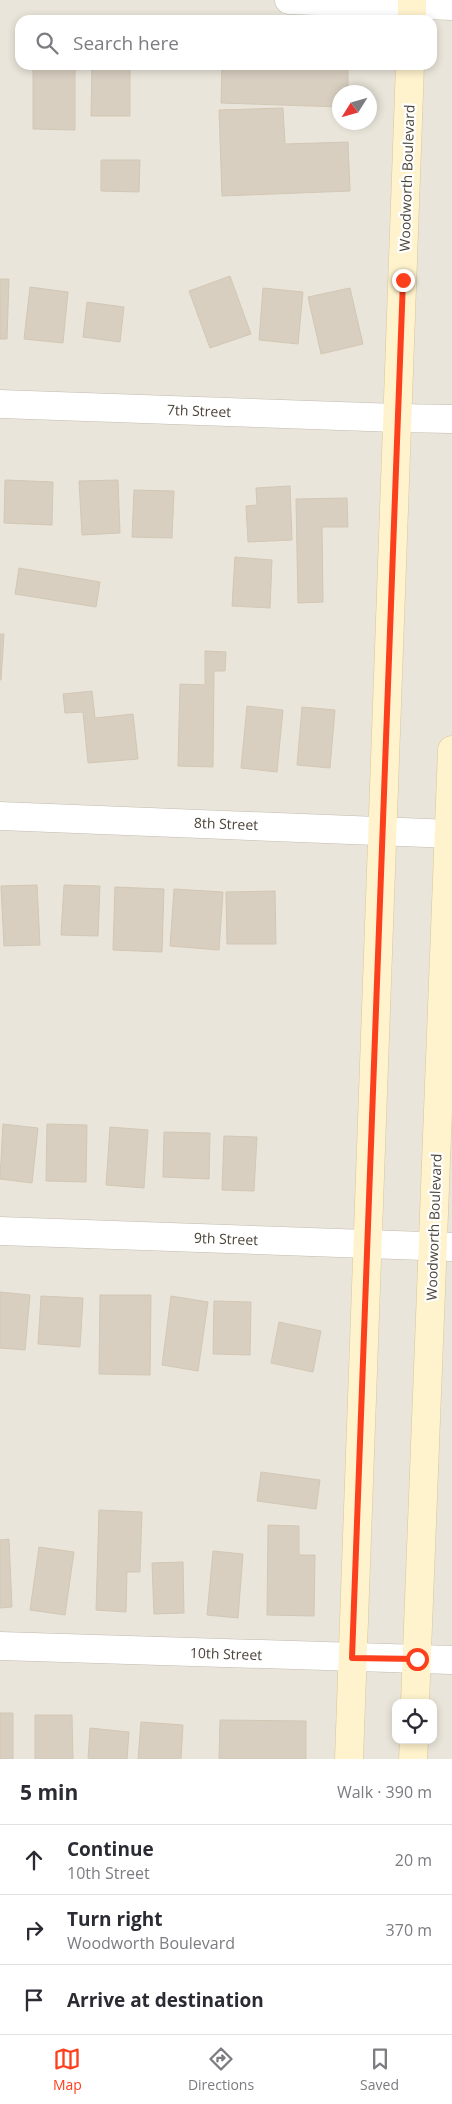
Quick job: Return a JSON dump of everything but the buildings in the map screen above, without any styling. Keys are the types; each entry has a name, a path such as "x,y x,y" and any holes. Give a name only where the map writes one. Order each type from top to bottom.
{"main road":[{"name":"Woodworth Boulevard","path":"349,1759 410,70"},
{"name":"Woodworth Boulevard","path":"416,1699 443,1246 452,750"},
{"path":"413,1759 414,1744"}],"street":[{"path":"289,0 412,8 452,6"},
{"name":"7th Street","path":"0,404 452,419"},
{"name":"8th Street","path":"0,816 450,834"},
{"name":"9th Street","path":"0,1231 443,1246"},
{"name":"10th Street","path":"0,1646 452,1660"}],"shaded area":[{"path":"0,0 452,0 452,1759 0,1759"}],"route":[{"path":"403,280 352,1658 417,1659"}]}
